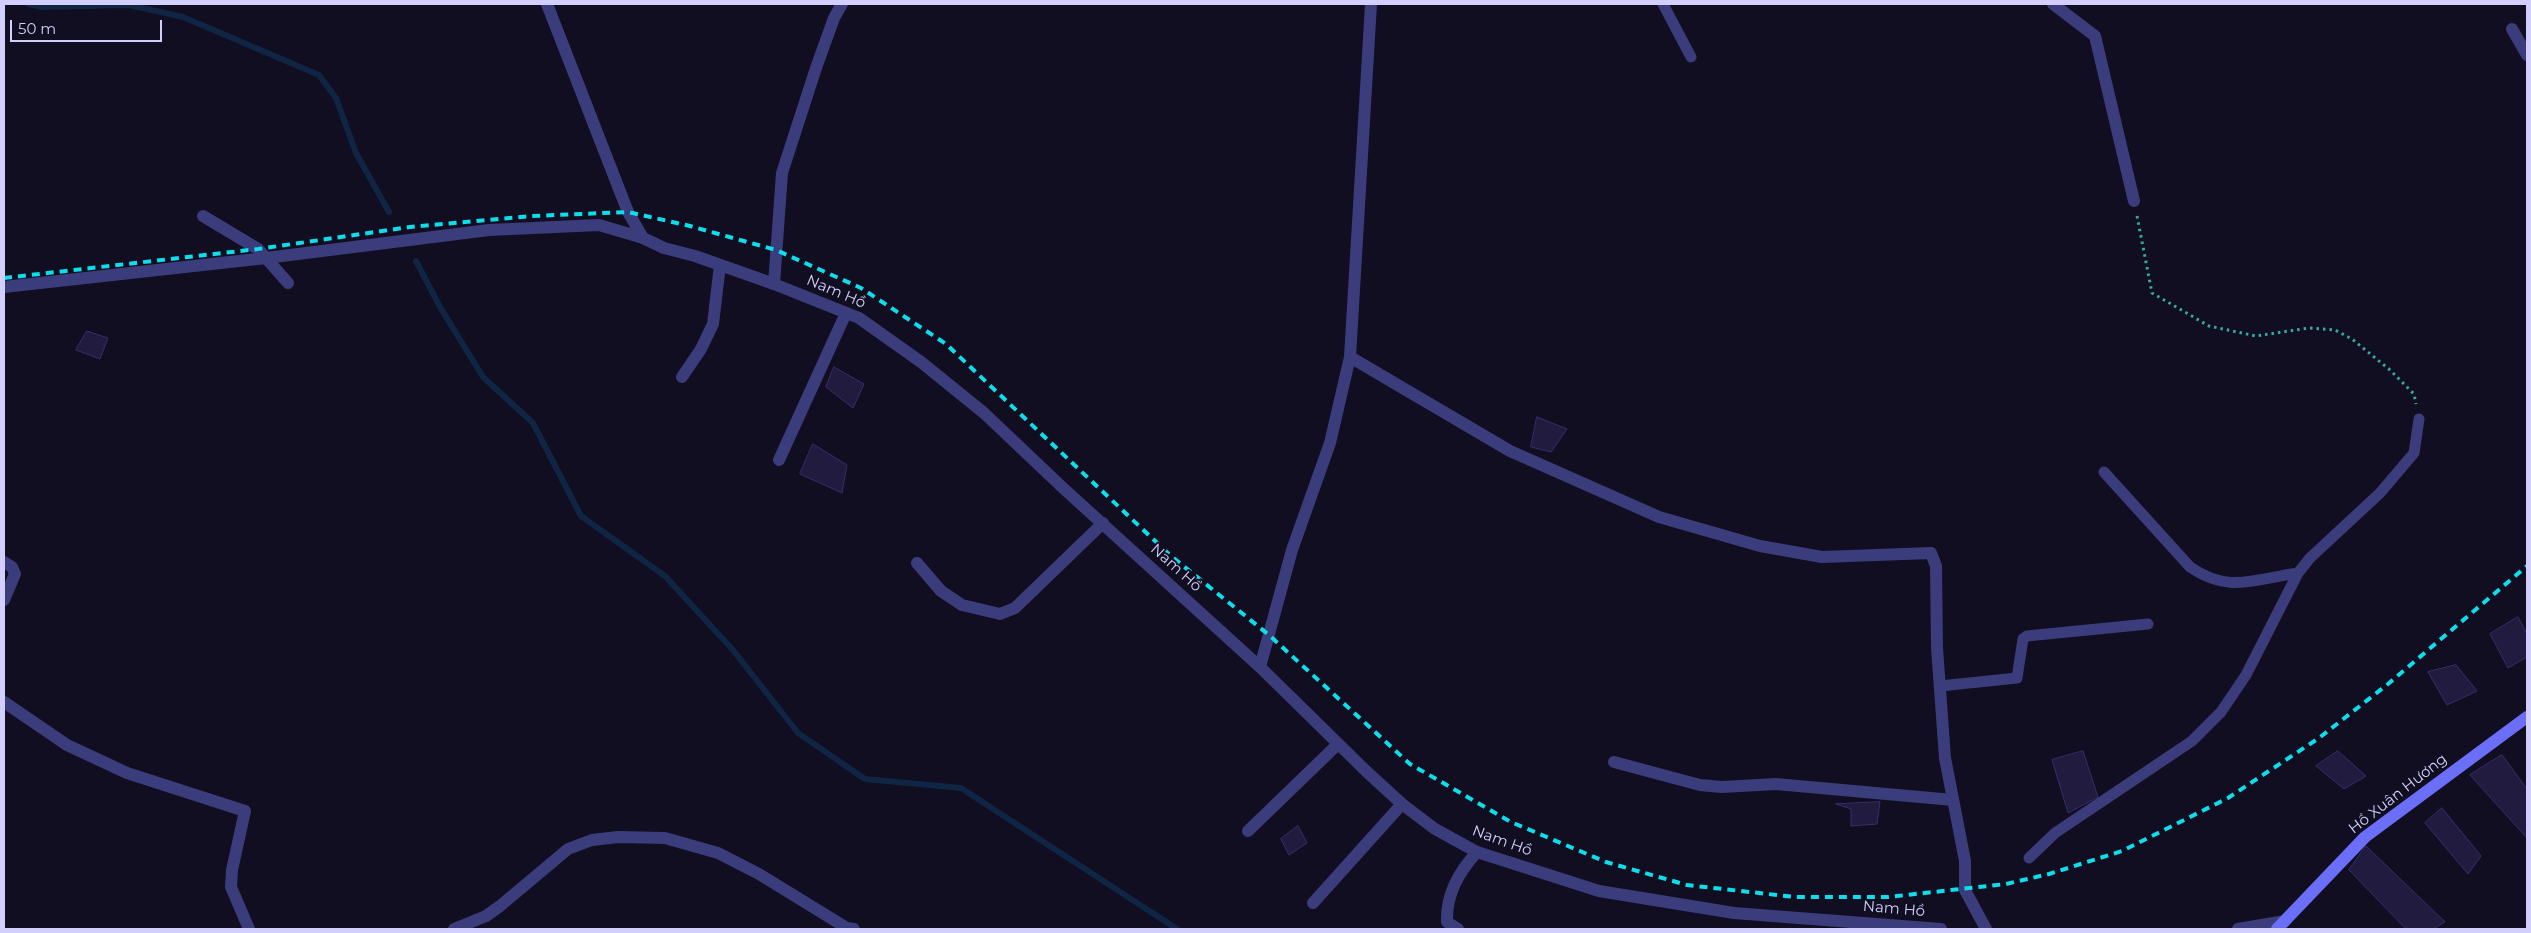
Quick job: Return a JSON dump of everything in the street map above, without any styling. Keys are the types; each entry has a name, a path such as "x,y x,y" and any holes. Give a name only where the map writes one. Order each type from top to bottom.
{"main road":[{"name":"Hồ Xuân Hương","path":"2281,925 2365,838 2527,716"}],"street":[{"path":"546,4 628,212 643,238"},
{"path":"774,284 782,173 816,68 834,18 842,4"},
{"path":"1260,667 1292,550 1330,443 1350,357 1370,4"},
{"path":"2053,4 2095,36 2134,201"},
{"path":"2512,29 2527,55"},
{"path":"202,216 258,249 288,283"},
{"name":"Nam Hồ","path":"4,286 266,258 489,230 598,225 643,238 664,248 774,284 859,318 921,362 984,413 1260,667 1402,804 1435,829 1476,852 1599,891 1734,912 1941,929"},
{"path":"682,377 701,349 713,324 720,265"},
{"path":"779,460 846,313"},
{"path":"1350,357 1510,451 1658,517 1760,546 1822,557 1931,553 1936,566 1940,686 1945,758 1965,861 1965,890 1986,929"},
{"path":"917,563 941,591 962,605 1000,614 1015,608 1103,524"},
{"path":"4,562 12,567 15,574 4,600"},
{"path":"4,702 67,745 127,774 245,811 232,870 231,887 249,929"},
{"path":"1248,831 1338,744"},
{"path":"1614,762 1700,785 1722,787 1776,784 1952,800"},
{"path":"1313,903 1402,804"},
{"path":"454,929 486,916 568,849 592,840 618,837 665,838 718,853 758,874 847,928 854,929"},
{"path":"1458,929 1447,922 1446,910 1459,872 1476,852"},
{"path":"2238,929 2281,925"}],"lane":[{"path":"1663,4 1691,57"},
{"path":"2029,858 2055,833 2192,741 2221,712 2246,675 2298,573 2310,558 2380,493 2414,453 2419,419"},
{"path":"2104,472 2190,567 2205,578 2219,583 2242,583 2298,573"},
{"path":"1940,686 2018,678 2023,639 2027,636 2148,624"}],"path":[{"path":"2134,201 2152,293 2209,326 2256,336 2309,328 2335,330 2352,339 2414,394 2419,419"}],"building":[{"path":"87,331 108,338 100,359 76,350"},
{"path":"834,367 864,384 853,408 826,387"},
{"path":"1537,417 1567,429 1551,452 1531,447"},
{"path":"813,444 847,465 842,493 800,474"},
{"path":"2518,617 2527,634 2527,657 2508,668 2490,634"},
{"path":"2456,665 2477,691 2447,705 2428,672"},
{"path":"2083,751 2098,797 2068,813 2052,760"},
{"path":"2338,751 2366,776 2344,789 2316,766"},
{"path":"2502,755 2527,789 2527,838 2470,775"},
{"path":"1880,802 1877,824 1851,826 1851,809 1836,804"},
{"path":"2442,808 2481,856 2468,874 2425,823"},
{"path":"1298,826 1307,843 1289,855 1281,839"},
{"path":"2366,846 2445,922 2433,929 2406,929 2349,870"}],"waterway":[{"path":"28,4 43,7 129,5 183,17 319,75 336,98 356,153 389,212"},
{"path":"416,261 440,307 483,377 533,423 581,516 665,576 733,650 798,733 865,779 961,788 1177,929"}],"railway":[{"path":"4,278 258,249 410,227 532,216 628,212 690,226 776,250 861,288 946,344 1171,556 1269,635 1410,764 1511,822 1606,862 1687,885 1795,897 1888,897 2006,884 2049,874 2122,851 2228,798 2319,738 2388,684 2527,566"}]}
